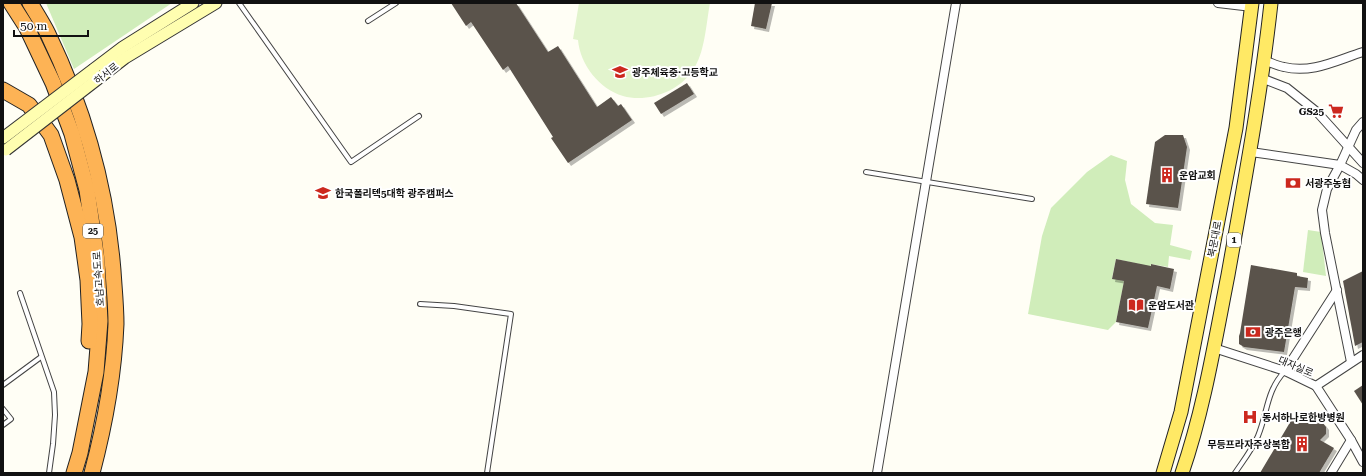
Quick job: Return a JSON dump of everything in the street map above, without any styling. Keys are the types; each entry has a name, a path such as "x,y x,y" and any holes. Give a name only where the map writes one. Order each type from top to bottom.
{"highway":[{"name":"호남고속도로","path":"11,3 27,28 53,83 72,134 87,190 97,260 100,321 96,372 80,454 74,473"},
{"name":"호남고속도로","path":"30,3 48,33 67,77 88,135 106,212 113,264 116,323 108,404 92,473"},
{"path":"3,90 29,105 51,135 67,180 82,237 88,280 90,324 87,370 89,408"}],"main road":[{"name":"북문대로","path":"1182,473 1198,417 1214,348 1251,152 1271,3"},
{"name":"북문대로","path":"1164,473 1181,412 1233,143 1253,4"}],"street":[{"name":"하서로","path":"3,138 123,48 193,3"},
{"name":"하서로","path":"5,151 125,58 216,3"},
{"path":"877,473 956,3"},
{"path":"1218,3 1253,4"},
{"path":"1263,60 1285,68 1318,68 1363,52"},
{"path":"1261,78 1287,88 1317,112 1362,161"},
{"path":"1351,362 1322,210 1327,189 1356,130 1363,122"},
{"path":"1251,152 1340,165 1356,174 1363,180"},
{"path":"1285,371 1337,290"},
{"name":"대자실로","path":"1214,348 1285,371 1316,386 1363,355"},
{"path":"1316,386 1351,440 1363,462"},
{"path":"1331,473 1351,440"}],"lane":[{"path":"239,3 351,162 419,116"},
{"path":"368,21 396,3"},
{"path":"866,172 1032,199"},
{"path":"20,293 54,392 55,415 49,473"},
{"path":"420,304 454,306 511,314 487,473"},
{"path":"3,385 41,357"},
{"path":"1235,473 1253,448 1262,426 1271,391 1277,380 1285,371"},
{"path":"3,409 11,419 3,425"}],"green space":[{"path":"46,3 172,3 74,69"},
{"path":"579,3 710,3 703,47 697,63 687,78 671,90 662,94 652,97 632,98 614,93 599,82 592,74 582,58 578,40 573,39"},
{"path":"1111,155 1127,161 1125,180 1131,204 1155,223 1173,225 1170,245 1192,251 1190,260 1169,256 1168,267 1151,264 1149,277 1139,264 1116,259 1112,278 1124,281 1116,322 1108,330 1028,314 1042,236 1051,208 1087,172"},
{"path":"1308,230 1321,232 1326,276 1303,272"}],"building":[{"path":"451,3 516,3 548,52 558,46 597,107 611,97 618,106 621,104 632,120 568,163 551,138 553,137 508,66 503,70 471,22 466,26"},
{"path":"755,3 772,3 766,29 751,26"},
{"path":"687,83 694,94 661,114 654,103"},
{"name":"운암교회","path":"1165,135 1183,135 1187,147 1178,208 1146,204 1155,142"},
{"name":"운암도서관","path":"1116,259 1174,269 1170,289 1157,286 1148,328 1116,322 1124,281 1112,279"},
{"path":"1251,265 1297,273 1297,276 1308,278 1307,288 1295,287 1284,352 1244,347 1239,344 1239,336"},
{"path":"1363,271 1363,342 1355,346 1343,281"},
{"path":"1363,385 1363,405 1354,391"},
{"name":"무등프라자주상복합","path":"1309,415 1323,423 1326,427 1326,434 1320,440 1334,448 1319,473 1260,473 1292,419"}],"place":[{"name":"광주체육중·고등학교","path":"620,72"},
{"name":"GS25","path":"1336,111"},
{"name":"운암교회","path":"1167,175"},
{"name":"서광주농협","path":"1293,183"},
{"name":"한국폴리텍5대학 광주캠퍼스","path":"323,193"},
{"name":"운암도서관","path":"1136,305"},
{"name":"광주은행","path":"1253,332"},
{"name":"동서하나로한방병원","path":"1250,417"},
{"name":"무등프라자주상복합","path":"1302,444"}]}
